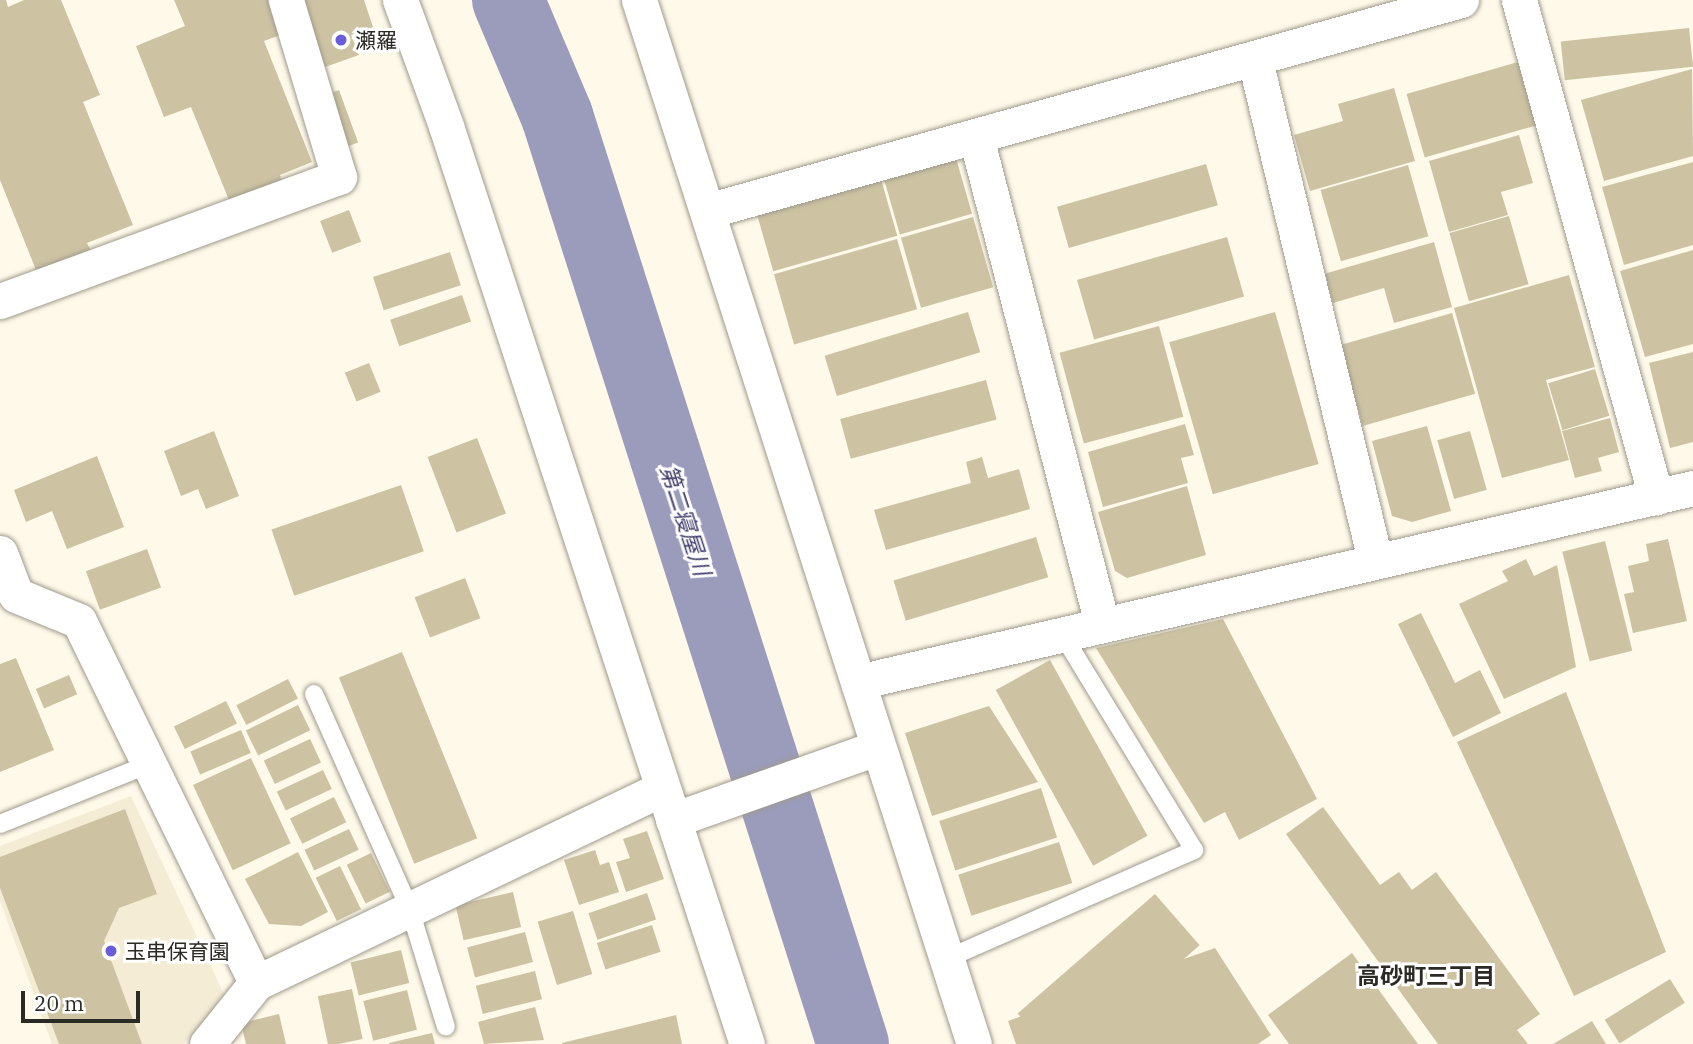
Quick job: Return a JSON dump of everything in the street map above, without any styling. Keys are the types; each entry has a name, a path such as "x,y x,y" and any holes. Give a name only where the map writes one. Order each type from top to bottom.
{"street":[{"path":"0,301 339,177 286,0"},
{"path":"400,0 446,126 747,1044"},
{"path":"639,0 858,682 876,748 974,1044"},
{"path":"707,211 1255,60 1461,0"},
{"path":"1519,0 1656,497"},
{"path":"1255,60 1375,560"},
{"path":"976,137 1102,624"},
{"path":"858,682 1693,488"},
{"path":"0,553 16,595 79,621 256,983"},
{"path":"206,1044 256,983 410,910 667,804 876,748"}],"lane":[{"path":"946,959 1194,850 1062,634"},
{"path":"314,694 410,910 446,1027"},
{"path":"0,824 149,764"}],"shaded area":[{"name":"玉串保育園","path":"131,796 227,1001 183,1044 52,1044 0,901 0,846"}],"building":[{"path":"0,0 6,0 8,7 24,0 61,0 100,95 83,102 133,225 87,243 92,253 38,275 0,180"},
{"path":"174,0 275,0 288,32 264,41 312,162 280,175 283,184 231,205 191,107 164,117 136,46 185,26"},
{"path":"301,0 364,0 373,27 351,35 359,55 325,67"},
{"path":"1689,28 1693,67 1565,80 1561,41"},
{"path":"1518,62 1536,125 1425,157 1406,94"},
{"path":"1692,69 1693,156 1604,181 1581,100"},
{"path":"1394,88 1415,161 1310,191 1294,135 1343,121 1338,104"},
{"path":"339,90 358,143 339,149 320,97"},
{"path":"1519,135 1533,183 1501,192 1508,215 1449,232 1429,161"},
{"path":"956,158 972,214 900,234 884,179"},
{"path":"1693,162 1693,245 1624,265 1602,187"},
{"path":"1206,164 1218,205 1069,248 1057,207"},
{"path":"1408,165 1428,236 1341,261 1321,190"},
{"path":"881,179 897,236 773,271 757,215"},
{"path":"349,210 361,242 332,253 320,221"},
{"path":"1509,216 1529,284 1469,301 1449,233"},
{"path":"973,217 993,287 921,308 901,238"},
{"path":"1227,237 1244,297 1094,340 1077,280"},
{"path":"897,239 917,309 794,344 774,274"},
{"path":"1434,242 1452,307 1394,323 1384,288 1333,303 1324,274"},
{"path":"1693,250 1693,344 1645,357 1620,271"},
{"path":"450,252 461,285 384,310 373,277"},
{"path":"1569,275 1595,367 1546,380 1569,460 1502,478 1454,308"},
{"path":"462,295 471,321 399,346 390,320"},
{"path":"968,312 980,352 837,396 825,356"},
{"path":"1275,312 1319,464 1213,494 1169,342"},
{"path":"1452,313 1475,394 1363,426 1340,345"},
{"path":"1159,326 1183,417 1084,443 1060,353"},
{"path":"1693,352 1693,442 1670,448 1649,363"},
{"path":"369,363 381,392 357,401 345,373"},
{"path":"1595,369 1609,416 1562,430 1548,383"},
{"path":"986,380 997,420 851,459 840,419"},
{"path":"1610,418 1619,452 1598,458 1602,471 1575,478 1562,431"},
{"path":"1185,424 1194,455 1181,458 1188,483 1103,507 1088,452"},
{"path":"1427,426 1451,511 1412,522 1392,516 1372,441"},
{"path":"214,431 239,496 206,509 198,489 181,496 164,451"},
{"path":"1470,431 1487,490 1454,499 1437,440"},
{"path":"477,438 506,514 457,533 428,457"},
{"path":"97,456 124,527 67,549 52,511 26,522 14,490"},
{"path":"982,457 988,478 1019,469 1030,509 886,550 874,510 971,483 966,462"},
{"path":"401,485 424,551 294,596 271,530"},
{"path":"1187,486 1206,555 1127,578 1115,571 1098,512"},
{"path":"1036,537 1048,577 906,621 894,581"},
{"path":"1668,539 1687,621 1633,633 1624,594 1634,592 1628,566 1649,561 1646,544"},
{"path":"1605,541 1632,651 1590,661 1562,552"},
{"path":"147,549 161,588 100,610 86,571"},
{"path":"1526,559 1534,576 1557,565 1576,667 1504,699 1459,604 1508,581 1502,571"},
{"path":"465,578 480,618 430,637 415,597"},
{"path":"1421,613 1455,683 1480,670 1501,713 1453,737 1398,624"},
{"path":"1223,619 1317,799 1239,840 1225,812 1204,823 1096,648"},
{"path":"402,652 477,838 414,864 339,677"},
{"path":"16,658 54,750 0,772 0,664"},
{"path":"1050,660 1147,836 1093,866 996,690"},
{"path":"69,675 77,694 44,708 36,689"},
{"path":"288,679 298,699 246,725 236,705"},
{"path":"1566,692 1666,952 1574,996 1457,742"},
{"path":"226,701 237,723 185,749 174,726"},
{"path":"298,705 310,730 258,756 246,730"},
{"path":"989,706 1038,782 932,816 905,733"},
{"path":"241,730 251,753 200,775 190,751"},
{"path":"310,739 321,763 275,784 264,761"},
{"path":"251,758 291,843 233,870 193,785"},
{"path":"323,770 332,789 286,811 277,792"},
{"path":"1041,788 1057,837 955,871 939,821"},
{"path":"334,797 346,822 302,844 290,818"},
{"path":"1323,807 1380,885 1399,872 1412,890 1436,872 1540,1014 1517,1030 1528,1044 1438,1044 1286,834"},
{"path":"125,809 157,894 119,908 104,941 142,1044 59,1044 0,888 0,857"},
{"path":"349,829 359,850 314,871 305,850"},
{"path":"647,831 664,879 626,892 616,862 630,858 623,839"},
{"path":"1059,842 1072,883 971,916 958,875"},
{"path":"595,850 600,865 609,862 619,892 579,905 564,860"},
{"path":"298,852 328,912 301,926 269,924 245,879"},
{"path":"371,853 390,892 366,903 347,865"},
{"path":"340,866 361,909 337,921 316,878"},
{"path":"513,892 521,927 464,940 456,905"},
{"path":"647,893 656,919 597,940 588,913"},
{"path":"1155,894 1200,945 1086,1044 1044,1044 1018,1013"},
{"path":"573,911 592,974 557,985 538,922"},
{"path":"652,925 661,952 605,970 597,943"},
{"path":"525,932 533,962 475,977 467,948"},
{"path":"1215,948 1271,1035 1258,1044 1016,1044 1008,1021"},
{"path":"401,950 409,983 359,996 351,963"},
{"path":"1352,953 1418,1044 1289,1044 1268,1015"},
{"path":"535,971 542,999 483,1014 476,986"},
{"path":"1670,979 1685,1003 1620,1044 1605,1020"},
{"path":"352,989 363,1039 328,1044 318,996"},
{"path":"407,990 417,1030 373,1041 363,1001"},
{"path":"535,1007 544,1040 484,1044 478,1022"},
{"path":"279,1014 286,1044 246,1044 241,1023"},
{"path":"676,1015 682,1044 562,1044 562,1043"},
{"path":"1592,1021 1606,1044 1553,1044"},
{"path":"432,1033 435,1044 389,1044 389,1043"}],"waterway":[{"name":"第二寝屋川","path":"508,0 557,116 853,1044"}],"place":[{"name":"瀬羅","path":"341,40"},
{"name":"玉串保育園","path":"111,951"}],"district":[{"name":"高砂町三丁目","path":"1426,975"}]}
